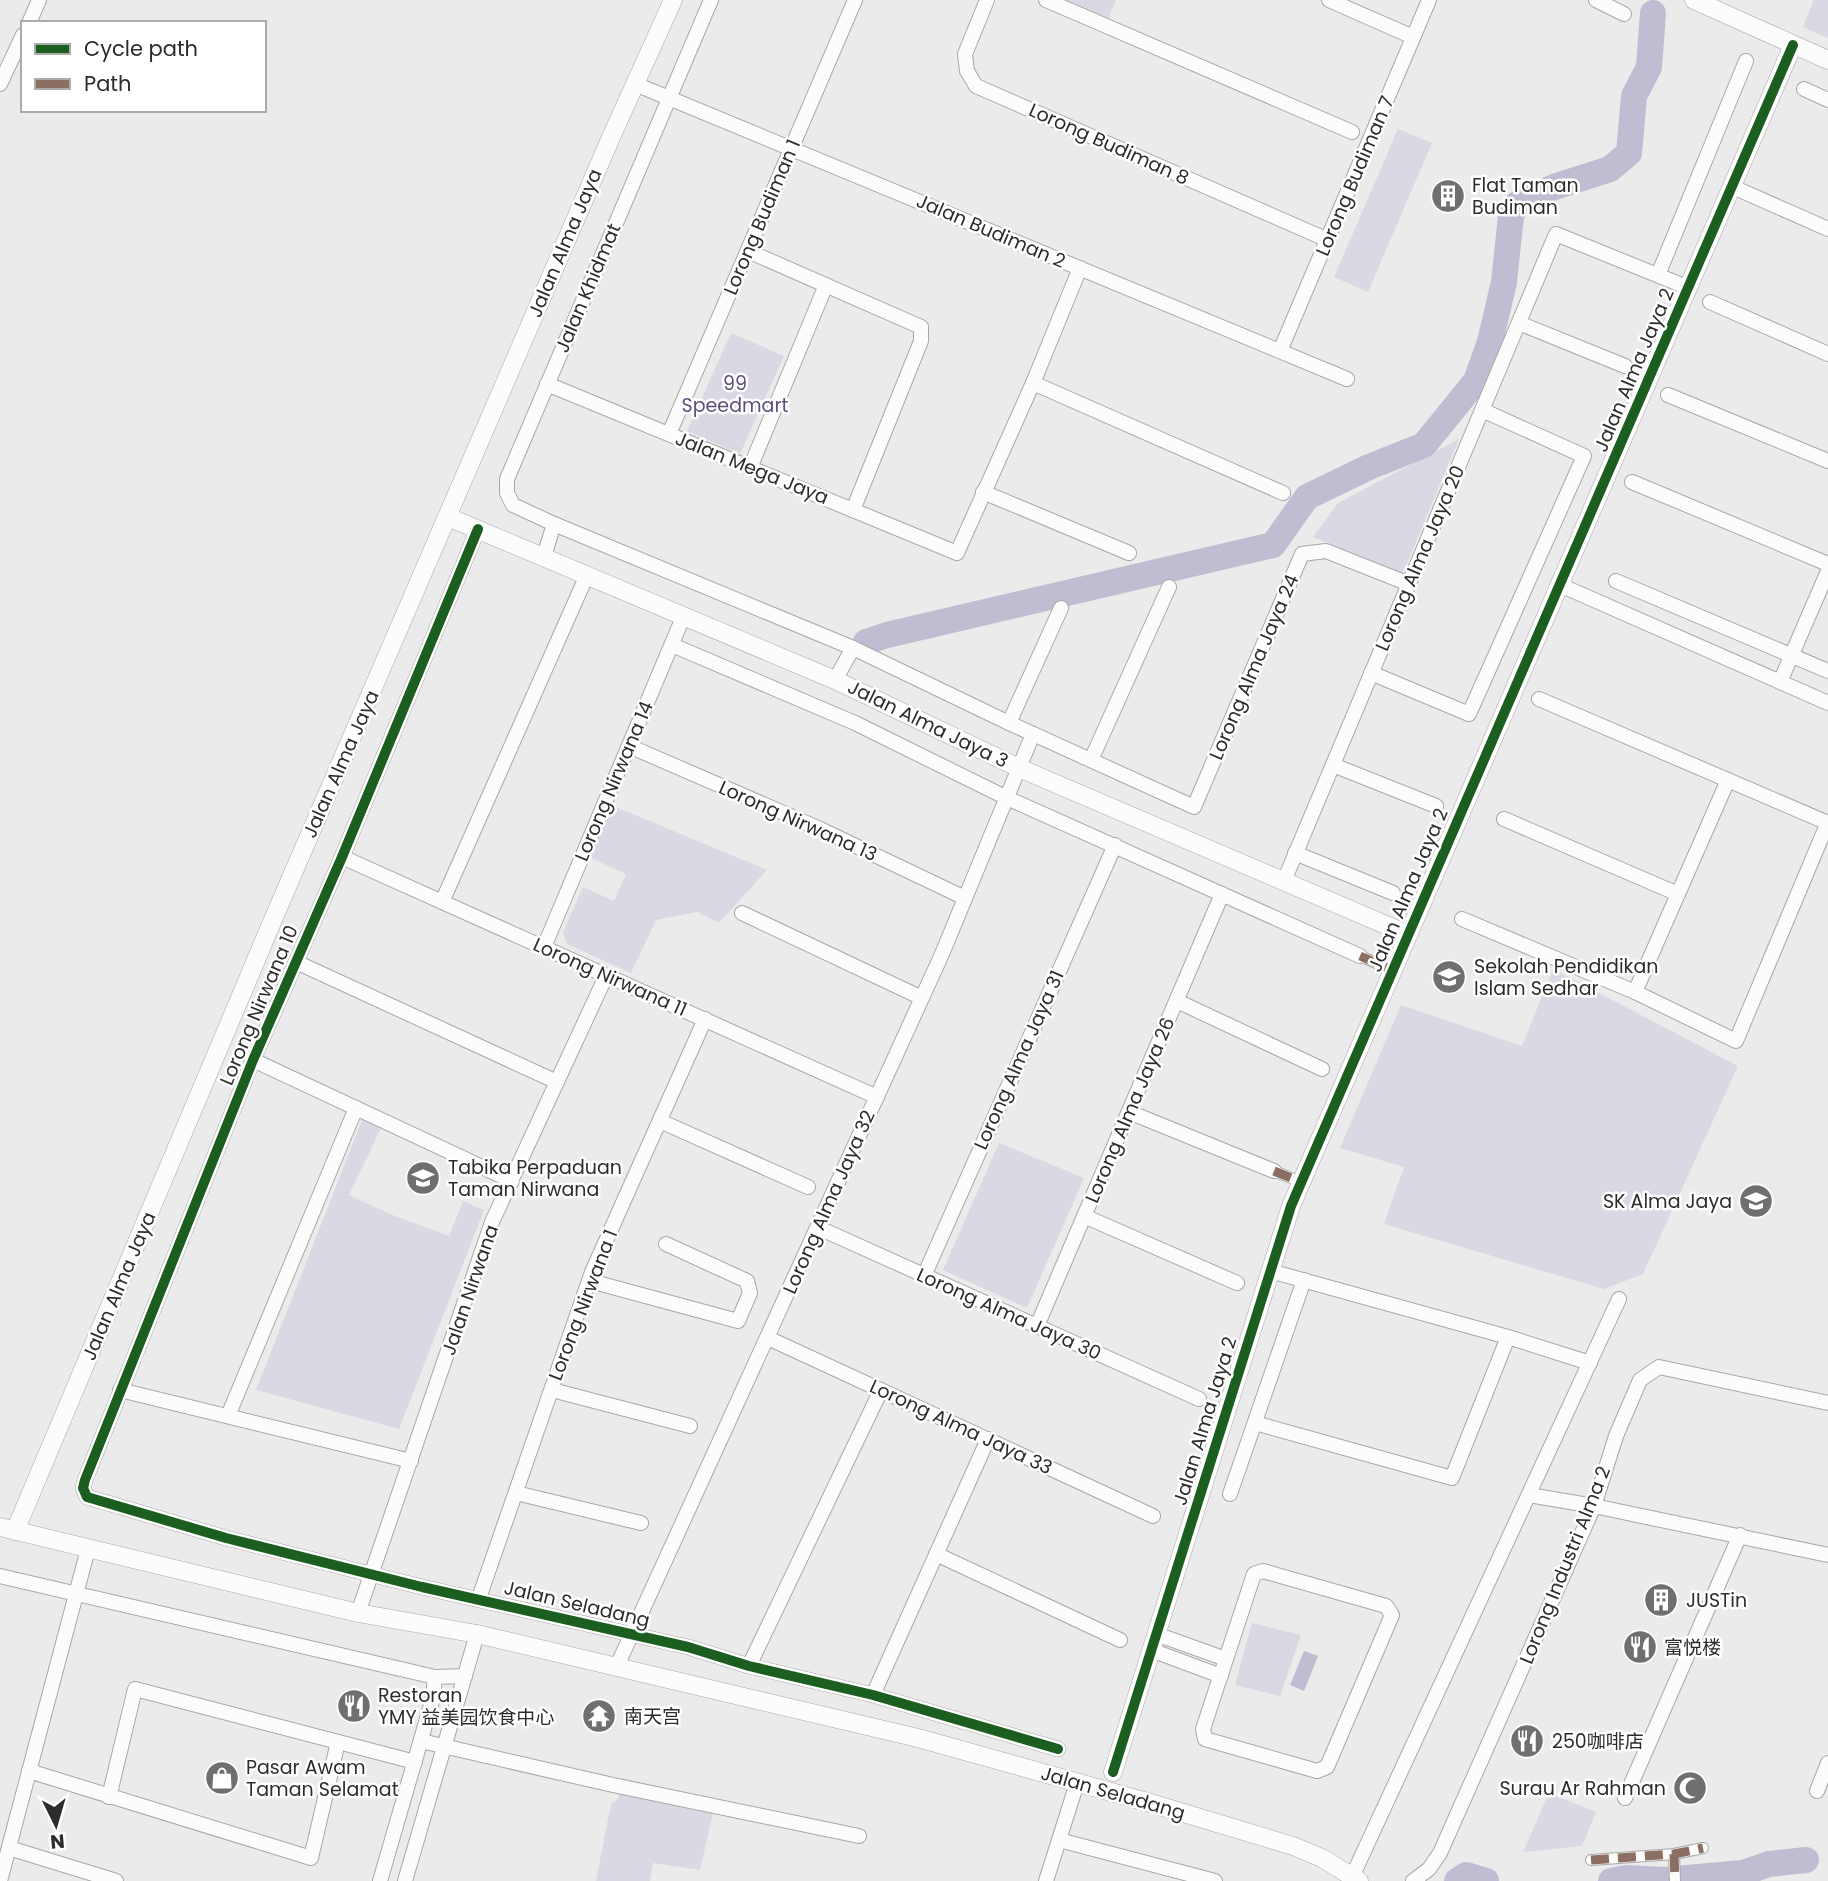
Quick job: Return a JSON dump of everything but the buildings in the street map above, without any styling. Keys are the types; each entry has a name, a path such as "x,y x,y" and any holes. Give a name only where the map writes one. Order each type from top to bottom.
{"street":[{"path":"30,21 39,0"},
{"name":"Jalan Alma Jaya","path":"8,1529 673,0"},
{"name":"Jalan Khidmat","path":"507,479 711,0"},
{"name":"Lorong Budiman 1","path":"669,434 855,0"},
{"name":"Lorong Budiman 8","path":"987,0 965,54 967,71 975,86 1328,240"},
{"path":"1046,0 1352,132"},
{"path":"1329,0 1413,37"},
{"name":"Lorong Budiman 7","path":"1280,351 1429,0"},
{"path":"1596,0 1624,14"},
{"path":"1694,0 1828,60"},
{"path":"0,84 21,39"},
{"name":"Jalan Alma Jaya 2","path":"1113,1772 1291,1206 1793,45"},
{"name":"Jalan Alma Jaya 2","path":"1658,275 1746,61"},
{"name":"Jalan Budiman 2","path":"635,84 1347,379"},
{"path":"1804,89 1828,100"},
{"path":"1733,187 1828,229"},
{"name":"Lorong Alma Jaya 20","path":"1284,881 1556,234 1658,275"},
{"path":"748,251 921,327 921,341 853,510"},
{"path":"1080,268 1033,383 983,492 1129,553"},
{"path":"1658,275 1689,288"},
{"path":"750,468 825,285"},
{"path":"1710,302 1828,354"},
{"path":"1519,323 1625,366"},
{"path":"1033,383 1283,492"},
{"name":"Jalan Mega Jaya","path":"547,384 957,553 983,492"},
{"path":"1668,396 1828,461"},
{"name":"Jalan Alma Jaya 2","path":"1371,673 1469,714 1584,456 1482,410"},
{"name":"Jalan Alma Jaya 3","path":"507,479 507,493 513,505 853,648 1009,723 1195,807"},
{"path":"1632,482 1828,564"},
{"name":"Jalan Alma Jaya 3","path":"448,517 835,680 1019,768 1407,934"},
{"path":"544,556 554,524"},
{"name":"Lorong Nirwana 10","path":"87,1497 83,1489 85,1480 253,1060 342,857 478,529"},
{"name":"Lorong Alma Jaya 24","path":"1195,807 1302,554 1326,551 1409,584"},
{"path":"1780,682 1828,571"},
{"path":"442,902 587,575"},
{"path":"1616,581 1828,671"},
{"path":"1560,585 1828,703"},
{"path":"1091,760 1169,587"},
{"path":"1009,723 1060,608"},
{"name":"Lorong Nirwana 14","path":"544,947 684,615"},
{"name":"Jalan Alma Jaya 3","path":"671,645 855,723 1007,798 1360,956"},
{"path":"835,680 853,648"},
{"path":"1462,919 1635,992 1736,1041 1828,823 1539,699"},
{"name":"Lorong Alma Jaya 32","path":"618,1666 922,998 1033,734"},
{"name":"Lorong Nirwana 13","path":"629,746 818,828 965,898"},
{"path":"1333,765 1436,806"},
{"path":"1635,992 1728,780"},
{"path":"1504,819 1678,894"},
{"name":"Lorong Alma Jaya 31","path":"924,1276 1115,845"},
{"path":"1296,853 1393,893"},
{"name":"Lorong Nirwana 11","path":"342,857 877,1097"},
{"name":"Lorong Alma Jaya 26","path":"1037,1326 1223,894"},
{"path":"742,914 922,998"},
{"path":"1360,956 1392,970"},
{"path":"296,962 557,1082"},
{"name":"Jalan Nirwana","path":"358,1613 492,1223 606,976"},
{"path":"1177,1001 1322,1069"},
{"name":"Lorong Nirwana 1","path":"479,1598 590,1281 705,1019"},
{"path":"253,1060 512,1181"},
{"path":"228,1416 356,1108"},
{"path":"1129,1112 1301,1182"},
{"path":"660,1121 808,1187"},
{"path":"1084,1216 1237,1283"},
{"name":"Lorong Alma Jaya 30","path":"819,1228 1199,1399"},
{"path":"590,1281 737,1321 750,1293 747,1280 666,1244"},
{"path":"1270,1271 1508,1337 1590,1363"},
{"path":"1230,1494 1304,1280"},
{"path":"1355,1879 1619,1300"},
{"path":"1255,1423 1452,1478 1508,1337"},
{"name":"Lorong Alma Jaya 33","path":"768,1338 1153,1516"},
{"name":"Lorong Industri Alma 2","path":"1413,1881 1429,1869 1440,1853 1594,1506 1616,1436 1640,1380 1659,1367 1828,1403"},
{"path":"120,1390 411,1461"},
{"path":"552,1390 690,1426"},
{"path":"749,1666 881,1391"},
{"path":"873,1695 988,1439"},
{"path":"516,1493 641,1523"},
{"path":"1529,1495 1740,1535 1828,1555"},
{"name":"Jalan Seladang","path":"87,1497 226,1538 422,1587 688,1647 749,1666 873,1695 1058,1749"},
{"name":"Jalan Seladang","path":"8,1529 358,1613 477,1634 918,1738 1293,1846 1322,1858 1355,1879"},
{"path":"1625,1798 1740,1535"},
{"path":"0,1881 88,1549"},
{"path":"936,1554 1120,1640"},
{"path":"1263,1572 1386,1606 1392,1615 1327,1767 1317,1771 1205,1739 1203,1729 1221,1676 1254,1574 1263,1572"},
{"path":"0,1576 435,1676 465,1676"},
{"path":"435,1676 433,1698 381,1877 405,1880 477,1634"},
{"path":"1154,1642 1226,1659"},
{"path":"1154,1642 1221,1676"},
{"path":"109,1797 135,1689 415,1762"},
{"path":"421,1741 613,1785 859,1836"},
{"path":"29,1771 311,1857 338,1742"},
{"path":"1817,1791 1828,1763"},
{"path":"1052,1775 1079,1777 1113,1772 1147,1802"},
{"path":"1046,1881 1077,1783"},
{"path":"1059,1840 1215,1881"},
{"path":"9,1848 116,1881"},
{"path":"1591,1860 1674,1859 1703,1848"},
{"path":"1674,1859 1675,1881"}],"green space":[{"path":"1066,0 1116,0 1108,18"},
{"path":"1814,0 1828,0 1828,38 1803,27"},
{"path":"1398,129 1432,143 1368,292 1334,277"},
{"name":"99 Speedmart","path":"731,333 784,356 740,454 687,431"},
{"path":"1459,439 1403,573 1313,537 1338,503"},
{"path":"611,805 767,870 719,923 697,912 656,920 631,973 567,944 563,932 583,887 614,901 626,874 591,858"},
{"path":"1553,969 1738,1066 1643,1274 1604,1289 1384,1224 1404,1167 1340,1148 1401,1005 1522,1046"},
{"path":"363,1118 381,1128 349,1195 449,1236 463,1201 484,1210 399,1429 256,1390"},
{"path":"999,1143 1084,1178 1027,1308 943,1270"},
{"path":"1252,1623 1301,1635 1280,1696 1235,1685"},
{"path":"620,1790 713,1813 700,1870 653,1863 650,1881 596,1881 611,1804 618,1799"},
{"path":"1549,1793 1596,1812 1582,1846 1523,1852"}],"shaded area":[{"path":"1304,1651 1318,1656 1304,1691 1290,1685"}],"waterway":[{"path":"866,642 1273,545 1307,497 1369,467 1424,445 1476,381 1490,342 1504,282 1511,216 1517,204 1554,187 1610,169 1629,153 1634,96 1649,67 1653,13"},
{"path":"1611,1881 1627,1878 1664,1880 1743,1873 1769,1864 1806,1860"},
{"path":"1457,1881 1466,1875 1486,1881"}],"marked path":[{"path":"1360,956 1392,970"},
{"path":"1274,1171 1301,1182"},
{"path":"1591,1860 1674,1854 1703,1848"},
{"path":"1674,1854 1675,1881"}],"cycle path":[{"path":"1113,1772 1291,1206 1793,45"},
{"path":"478,529 342,857 253,1060 85,1480 83,1488 87,1497 226,1538 422,1587 688,1647 749,1666 873,1695 1058,1749"}],"place":[{"name":"Flat Taman Budiman","path":"1448,196"},
{"name":"Sekolah Pendidikan Islam Sedhar","path":"1449,977"},
{"name":"Tabika Perpaduan Taman Nirwana","path":"423,1178"},
{"name":"SK Alma Jaya","path":"1756,1201"},
{"name":"JUSTin","path":"1661,1600"},
{"name":"富悦楼","path":"1640,1647"},
{"name":"Restoran YMY 益美园饮食中心","path":"354,1706"},
{"name":"南天宫","path":"599,1716"},
{"name":"250咖啡店","path":"1527,1741"},
{"name":"Pasar Awam Taman Selamat","path":"222,1778"},
{"name":"Surau Ar Rahman","path":"1690,1788"}]}
